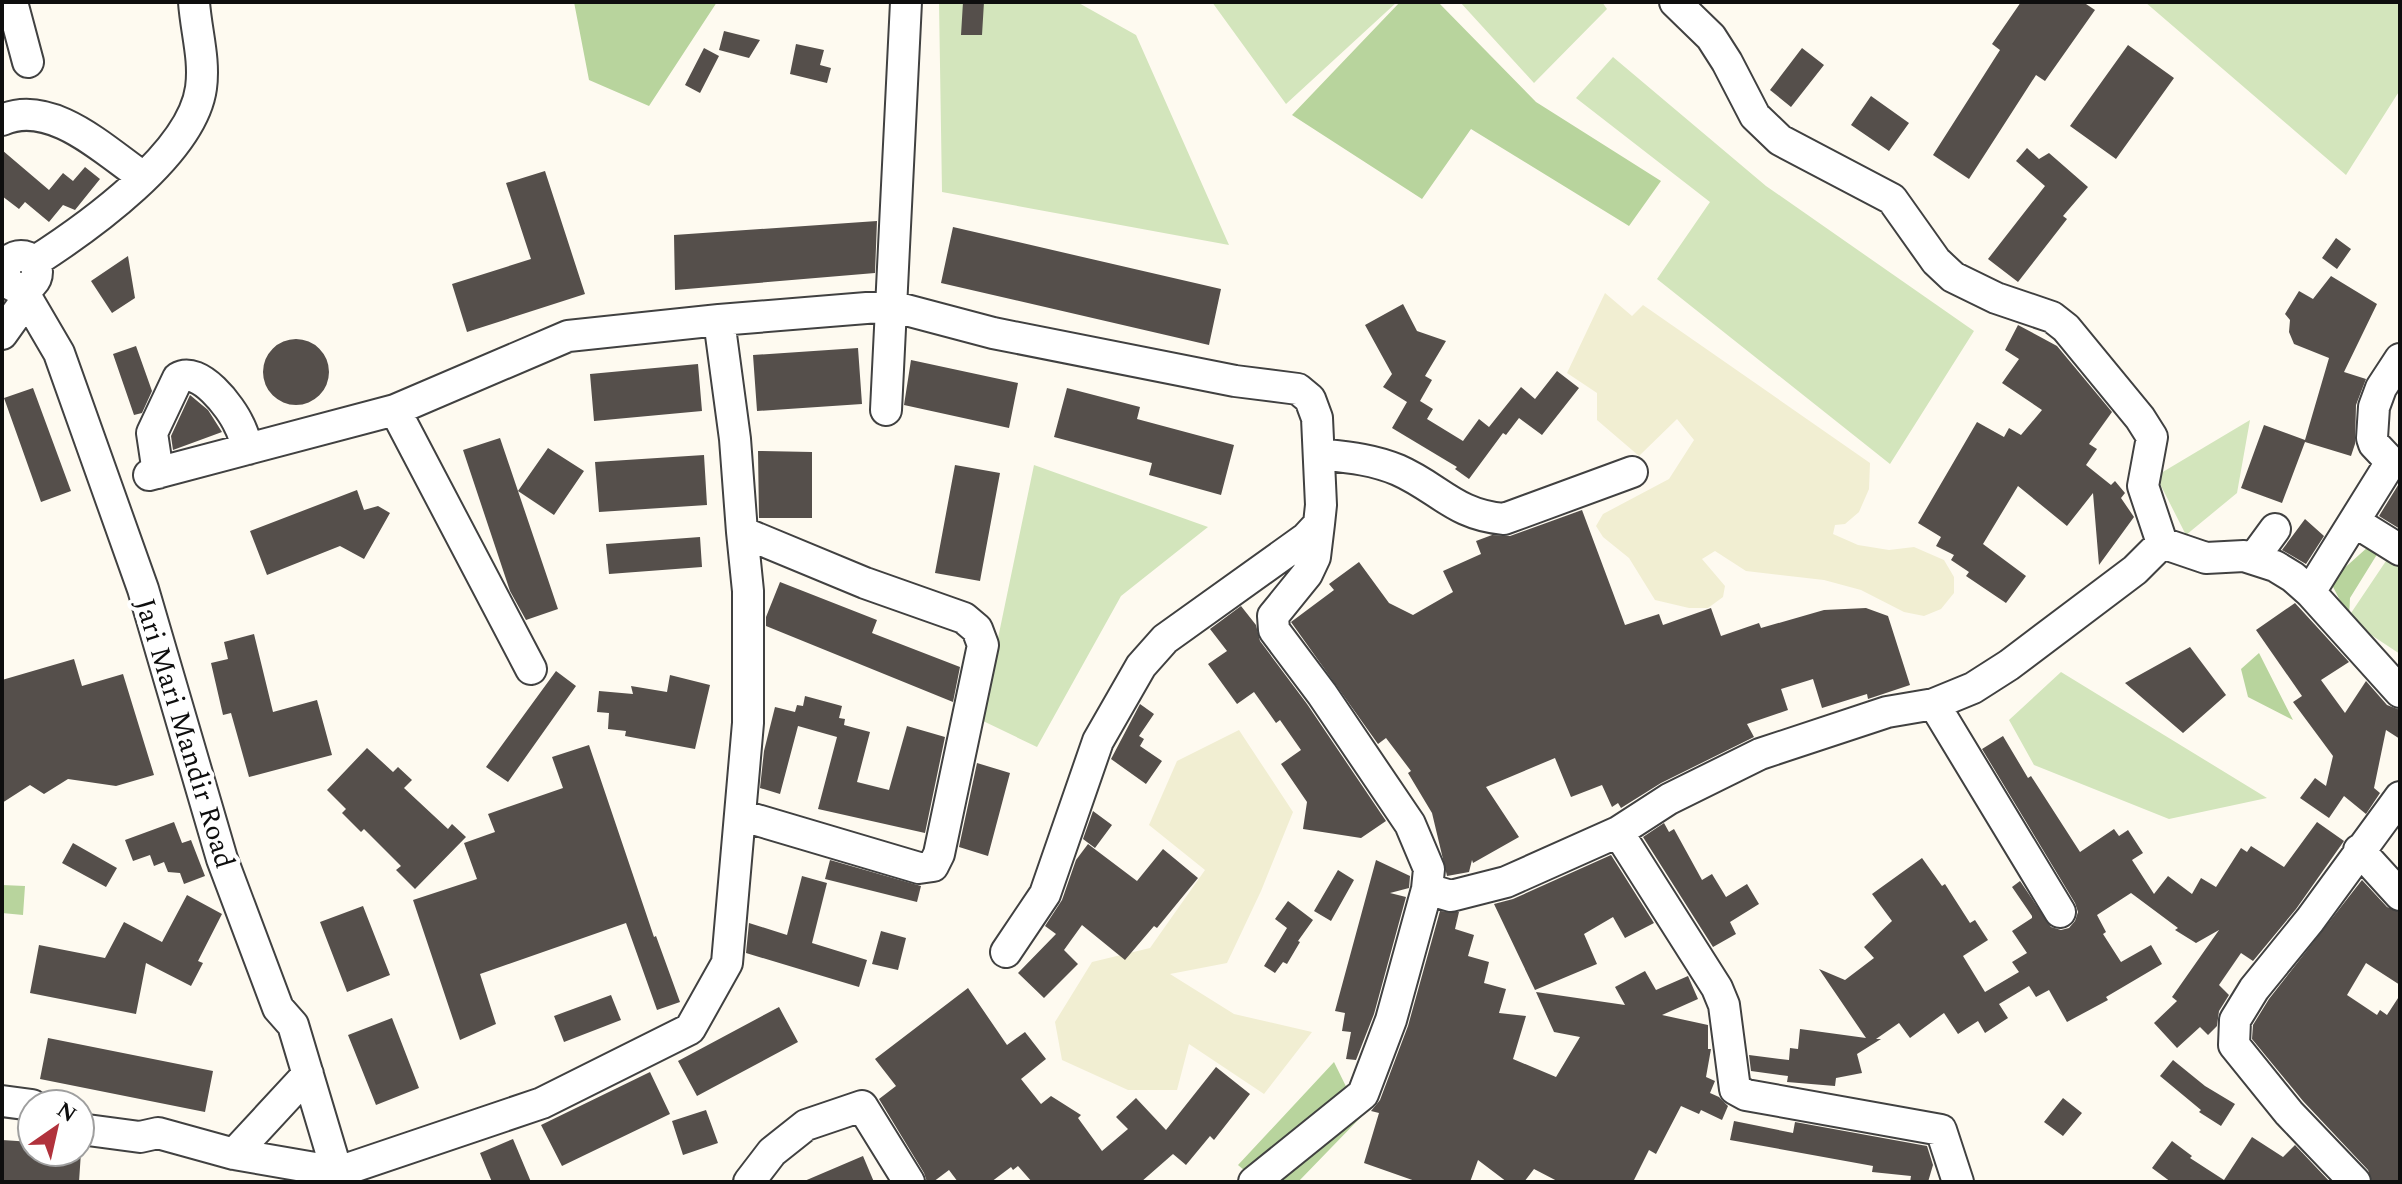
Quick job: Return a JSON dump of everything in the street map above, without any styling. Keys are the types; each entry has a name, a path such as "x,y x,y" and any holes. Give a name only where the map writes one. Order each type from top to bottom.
{"street":[{"path":"12,2 28,62"},
{"path":"2,334 18,269 82,231 143,177 182,133 201,91 203,65 194,2"},
{"path":"886,410 906,2"},
{"path":"1675,2 1711,37 1755,116 1780,140 1892,199 1936,261 1953,277 1996,298 2052,317 2066,328 2152,437 2143,486 2162,543"},
{"path":"2,120 30,113 58,119 143,177"},
{"name":"Jari Mari Mandir Road","path":"18,269 128,481 143,589 199,757 222,859 278,1008 293,1025 339,1177"},
{"path":"128,481 395,410 568,336 891,306 1008,336 1235,381 1298,389 1310,399 1317,418 1319,524 1315,557 1307,574 1273,616 1272,623 1410,824 1429,869 1427,889 1391,1020 1363,1094 1254,1182"},
{"path":"96,1114 136,1120 158,1133 234,1154 339,1177 542,1103 690,1029 727,963 748,723 748,591 735,439 719,320"},
{"path":"2310,592 2396,465 2374,444 2372,438 2374,407 2381,388 2400,359"},
{"path":"128,481 182,375 201,380 212,389 239,424 248,449"},
{"path":"395,410 531,669"},
{"path":"1319,454 1373,460 1402,471 1462,510 1483,517 1504,519 1632,472"},
{"path":"2355,522 2400,550"},
{"path":"1006,952 1045,894 1098,741 1141,666 1165,639 1306,538 1319,524"},
{"path":"2253,559 2275,529"},
{"path":"740,815 919,868 933,866 939,854 983,645 977,629 964,618 865,583 742,532"},
{"path":"2162,543 2206,558 2244,556 2293,577 2400,692"},
{"path":"1427,889 1451,896 1506,882 1618,832 1669,799 1760,754 1887,712 1934,704 1973,688 2009,665 2135,570 2162,543"},
{"path":"1934,704 2060,912"},
{"path":"2355,1182 2289,1113 2234,1045 2235,1020 2254,989 2310,920 2400,797"},
{"path":"1618,832 1717,988 1724,1005 1735,1089 1746,1095 1941,1130 1958,1182"},
{"path":"2359,850 2400,895"},
{"path":"234,1154 308,1074"},
{"path":"749,1182 772,1152 806,1125 862,1106 909,1182"},
{"path":"96,1131 140,1137 158,1133"}],"shaded area":[{"path":"1605,293 1632,316 1643,305 1870,463 1869,489 1859,512 1845,524 1835,525 1833,534 1858,545 1889,550 1914,547 1944,560 1954,577 1954,593 1941,609 1924,616 1904,612 1861,590 1824,580 1746,571 1715,551 1702,559 1725,586 1723,597 1708,608 1689,608 1655,600 1629,558 1603,537 1596,526 1603,514 1669,479 1694,440 1677,419 1639,456 1597,420 1597,393 1567,373"},
{"path":"1239,730 1293,812 1227,963 1170,974 1234,1014 1312,1032 1264,1094 1189,1044 1177,1090 1128,1090 1062,1060 1055,1022 1092,962 1150,948 1205,870 1149,825 1177,761"}],"green space":[{"path":"574,2 717,2 649,106 589,80"},
{"path":"939,2 1077,2 1136,35 1229,245 942,192"},
{"path":"1212,2 1397,2 1286,104"},
{"path":"1400,2 1438,2 1536,102 1661,181 1629,226 1471,129 1422,199 1292,115"},
{"path":"1460,2 1602,2 1607,9 1534,83"},
{"path":"2145,2 2400,2 2400,90 2346,175"},
{"path":"1613,57 1766,186 1974,331 1890,464 1657,279 1710,202 1576,98"},
{"path":"2250,420 2237,493 2186,535 2156,476"},
{"path":"1034,465 1208,527 1121,596 1037,747 981,720"},
{"path":"2369,546 2381,548 2350,598 2349,618 2330,581"},
{"path":"2388,558 2400,567 2400,654 2347,619"},
{"path":"2259,653 2293,720 2248,697 2241,669"},
{"path":"2061,672 2267,798 2169,819 2034,765 2009,720"},
{"path":"2,885 25,886 23,915 2,913"},
{"path":"1334,1062 1361,1117 1298,1182 1258,1182 1238,1165"}],"building":[{"path":"963,2 984,2 982,35 961,35"},
{"path":"2021,2 2083,2 2095,10 2045,81 2036,75 1969,179 1933,155 2000,50 1992,44"},
{"path":"724,31 760,40 749,58 719,50"},
{"path":"796,44 824,50 820,65 831,68 827,83 790,74"},
{"path":"2128,45 2174,78 2116,159 2070,126"},
{"path":"704,48 719,56 700,93 685,85"},
{"path":"1802,48 1824,65 1791,107 1770,90"},
{"path":"1871,96 1909,123 1889,151 1851,125"},
{"path":"2027,148 2039,159 2049,153 2088,187 2063,216 2067,219 2018,282 1988,259 2045,186 2016,161"},
{"path":"2,150 49,190 63,173 73,181 85,167 100,179 75,210 63,205 49,222 25,202 19,209 2,196"},
{"path":"545,171 585,294 467,332 452,284 531,259 506,183"},
{"path":"877,221 875,273 675,290 674,235"},
{"path":"953,227 1221,289 1209,345 941,283"},
{"path":"2336,238 2351,249 2337,269 2322,258"},
{"path":"128,256 135,298 112,313 91,281"},
{"path":"2331,276 2377,304 2344,372 2366,379 2356,405 2355,444 2351,456 2305,442 2282,503 2241,488 2264,425 2305,440 2329,358 2294,344 2289,332 2290,320 2285,314 2299,291 2313,299"},
{"path":"1403,304 1417,331 1446,341 1425,376 1432,380 1420,401 1433,409 1427,419 1463,441 1479,419 1489,427 1521,387 1535,399 1557,371 1579,388 1542,435 1519,418 1506,435 1503,433 1469,479 1455,469 1457,467 1392,428 1407,402 1383,387 1392,374 1365,325"},
{"path":"2018,325 2057,346 2112,412 2089,444 2097,449 2086,465 2111,485 2115,481 2125,493 2121,498 2134,517 2099,565 2093,493 2067,526 2018,486 1983,544 2026,576 2006,603 1966,576 1969,572 1951,560 1954,555 1936,546 1941,537 1918,523 1977,422 2004,437 2009,428 2021,435 2042,410 2002,383 2019,359 2005,350"},
{"path":"290,339 302,339 314,344 324,354 329,372 327,385 314,400 302,405 290,405 278,400 268,390 263,378 263,366 268,354 278,344"},
{"path":"136,346 152,391 142,413 134,415 113,354"},
{"path":"858,348 862,404 757,411 753,355"},
{"path":"911,360 1018,383 1009,428 904,405"},
{"path":"698,364 702,411 594,421 590,374"},
{"path":"33,388 71,491 41,502 4,398"},
{"path":"1067,388 1140,407 1137,419 1234,445 1221,495 1149,475 1152,463 1054,437"},
{"path":"190,395 208,410 222,432 173,450 171,436"},
{"path":"500,438 558,609 526,620 510,591 463,450"},
{"path":"548,448 584,471 554,515 518,491"},
{"path":"758,451 812,452 812,518 759,518"},
{"path":"704,455 707,505 599,512 595,462"},
{"path":"955,465 1000,473 980,581 935,573"},
{"path":"2400,482 2400,529 2379,516"},
{"path":"357,490 364,510 378,506 390,513 364,559 340,546 267,575 250,531"},
{"path":"1582,510 1625,625 1659,614 1663,625 1711,608 1721,636 1759,623 1761,628 1824,610 1866,608 1888,616 1910,685 1868,699 1867,694 1822,708 1813,679 1781,689 1788,710 1747,724 1754,737 1661,783 1621,808 1618,803 1612,807 1602,785 1571,797 1555,758 1486,787 1519,837 1473,863 1472,860 1469,872 1447,876 1432,813 1408,773 1411,771 1386,738 1378,744 1291,622 1334,590 1329,584 1359,562 1389,603 1413,615 1453,592 1443,571 1481,554 1476,541 1492,535 1510,536"},
{"path":"2305,519 2324,536 2306,564 2282,550"},
{"path":"700,537 702,567 609,574 606,544"},
{"path":"780,582 877,620 872,633 960,667 953,702 766,626 766,617"},
{"path":"2295,603 2349,662 2321,680 2345,713 2366,681 2387,705 2400,710 2400,739 2386,730 2374,788 2380,793 2366,814 2344,796 2329,818 2300,798 2315,778 2326,786 2333,756 2293,702 2302,696 2256,630"},
{"path":"1241,606 1256,625 1260,641 1386,821 1361,838 1303,829 1307,802 1281,764 1301,750 1280,720 1276,723 1254,692 1237,704 1208,664 1227,651 1210,629"},
{"path":"254,634 273,712 317,700 332,755 249,777 231,713 223,715 211,663 228,659 224,642"},
{"path":"2190,647 2226,695 2183,733 2125,683"},
{"path":"74,659 82,686 123,674 154,775 116,786 68,779 44,794 30,785 2,803 2,680"},
{"path":"556,671 576,686 508,782 486,767"},
{"path":"670,675 710,685 695,749 625,736 626,731 608,729 609,713 597,712 599,691 633,694 631,686 667,692"},
{"path":"805,696 842,706 839,718 845,719 844,725 870,732 857,782 889,790 907,726 945,737 925,833 818,809 837,737 798,726 780,794 760,788 764,751 775,707 795,712 797,705 803,706"},
{"path":"1140,704 1154,714 1139,736 1144,739 1140,746 1162,761 1146,784 1111,759"},
{"path":"2003,736 2080,852 2114,829 2119,836 2128,830 2143,853 2132,860 2154,894 2168,876 2192,894 2201,878 2216,887 2241,848 2247,852 2251,846 2284,867 2317,822 2344,841 2296,909 2253,961 2241,953 2219,985 2229,995 2219,1011 2217,1026 2208,1035 2200,1027 2177,1048 2154,1023 2177,1001 2172,997 2219,930 2196,943 2175,930 2178,928 2131,893 2097,915 2106,932 2103,934 2121,962 2151,945 2162,964 2106,997 2108,1000 2067,1022 2049,990 2036,997 2029,986 1999,1004 2008,1018 1985,1033 1978,1021 1958,1034 1944,1013 1910,1038 1899,1023 1857,1054 1862,1073 1836,1078 1835,1086 1787,1082 1788,1076 1751,1071 1749,1055 1789,1060 1790,1048 1798,1049 1800,1029 1866,1038 1819,969 1845,980 1874,958 1864,947 1892,921 1872,894 1922,858 1942,886 1945,884 1970,923 1975,920 1988,940 1963,956 1985,992 2019,972 2012,962 2027,953 2012,931 2032,916 2012,887 2020,881 2051,927 2061,930 2069,928 2075,921 2078,912 2075,903 1982,749"},
{"path":"589,745 654,937 680,1002 657,1010 626,923 480,974 496,1024 460,1040 413,900 477,879 464,843 495,832 488,814 563,788 552,757"},
{"path":"367,748 393,772 398,767 412,780 404,788 448,829 452,824 466,837 415,889 396,870 401,866 364,829 361,832 342,813 346,809 327,790"},
{"path":"977,763 1010,773 988,856 959,847"},
{"path":"1093,811 1112,825 1095,848 1083,839"},
{"path":"174,822 182,843 191,840 205,876 184,884 180,873 168,872 164,862 154,866 150,855 133,861 125,840"},
{"path":"1664,823 1669,832 1674,829 1702,880 1712,874 1726,897 1747,884 1759,904 1730,922 1736,934 1713,947 1643,837"},
{"path":"73,843 117,868 106,887 62,863"},
{"path":"1088,844 1137,881 1163,849 1198,878 1157,928 1154,926 1125,960 1082,925 1064,950 1078,964 1044,998 1018,973 1056,934 1045,926 1062,900 1076,860"},
{"path":"1611,855 1654,923 1625,938 1613,917 1584,934 1597,964 1535,990 1494,904 1513,899"},
{"path":"830,860 921,886 917,902 825,879"},
{"path":"1376,860 1410,876 1409,888 1390,893 1406,897 1374,1014 1356,1060 1346,1059 1351,1032 1342,1031 1345,1013 1335,1011"},
{"path":"1338,870 1354,880 1331,921 1314,911"},
{"path":"802,876 827,883 812,943 867,960 859,987 746,953 749,923 787,935"},
{"path":"2362,880 2387,907 2400,912 2400,985 2366,963 2347,995 2377,1015 2380,1010 2387,1015 2400,995 2400,1182 2372,1182 2368,1170 2303,1101 2252,1039 2253,1025 2269,999"},
{"path":"187,895 222,914 198,961 203,963 191,986 146,963 136,1014 30,993 39,945 105,958 124,922 162,942"},
{"path":"1288,901 1313,920 1287,964 1283,962 1275,973 1264,966 1287,928 1275,919"},
{"path":"363,906 390,975 347,992 320,922"},
{"path":"1440,911 1459,912 1455,929 1474,935 1468,956 1489,962 1484,983 1506,989 1499,1013 1526,1016 1513,1059 1556,1077 1580,1037 1554,1032 1536,992 1625,1005 1615,987 1645,971 1656,990 1688,976 1698,999 1662,1015 1708,1025 1708,1049 1711,1049 1706,1077 1715,1081 1710,1093 1728,1106 1722,1120 1701,1110 1699,1114 1681,1106 1656,1154 1649,1150 1633,1182 1559,1182 1534,1169 1524,1182 1507,1182 1478,1160 1470,1182 1418,1182 1364,1163 1379,1113 1371,1111 1380,1100 1408,1026"},
{"path":"881,931 906,938 898,970 872,964"},
{"path":"968,988 1007,1045 1025,1032 1046,1059 1021,1079 1041,1104 1051,1096 1081,1115 1078,1118 1102,1151 1128,1129 1116,1117 1136,1098 1166,1130 1216,1067 1250,1094 1214,1140 1210,1136 1186,1165 1173,1154 1141,1182 1032,1182 1018,1166 1013,1170 1011,1167 991,1182 958,1182 949,1170 933,1182 927,1182 879,1099 896,1086 875,1059"},
{"path":"611,995 621,1020 564,1042 554,1016"},
{"path":"779,1007 798,1042 697,1096 678,1061"},
{"path":"392,1018 419,1088 376,1105 348,1035"},
{"path":"48,1038 213,1071 205,1112 40,1079"},
{"path":"2173,1060 2205,1086 2235,1104 2221,1126 2199,1112 2201,1110 2160,1076"},
{"path":"650,1072 670,1114 562,1166 541,1125"},
{"path":"2063,1098 2082,1113 2063,1136 2044,1122"},
{"path":"706,1110 718,1143 683,1155 672,1121"},
{"path":"1734,1121 1793,1133 1795,1122 1927,1146 1933,1165 1928,1182 1910,1182 1911,1176 1872,1172 1873,1166 1730,1140"},
{"path":"2252,1137 2283,1157 2295,1145 2330,1182 2171,1182 2152,1168 2172,1141 2192,1156 2190,1158 2224,1180"},
{"path":"513,1139 531,1182 492,1182 480,1153"},
{"path":"2,1140 16,1141 16,1168 80,1168 79,1182 2,1182"},
{"path":"863,1156 874,1182 802,1182"}]}
